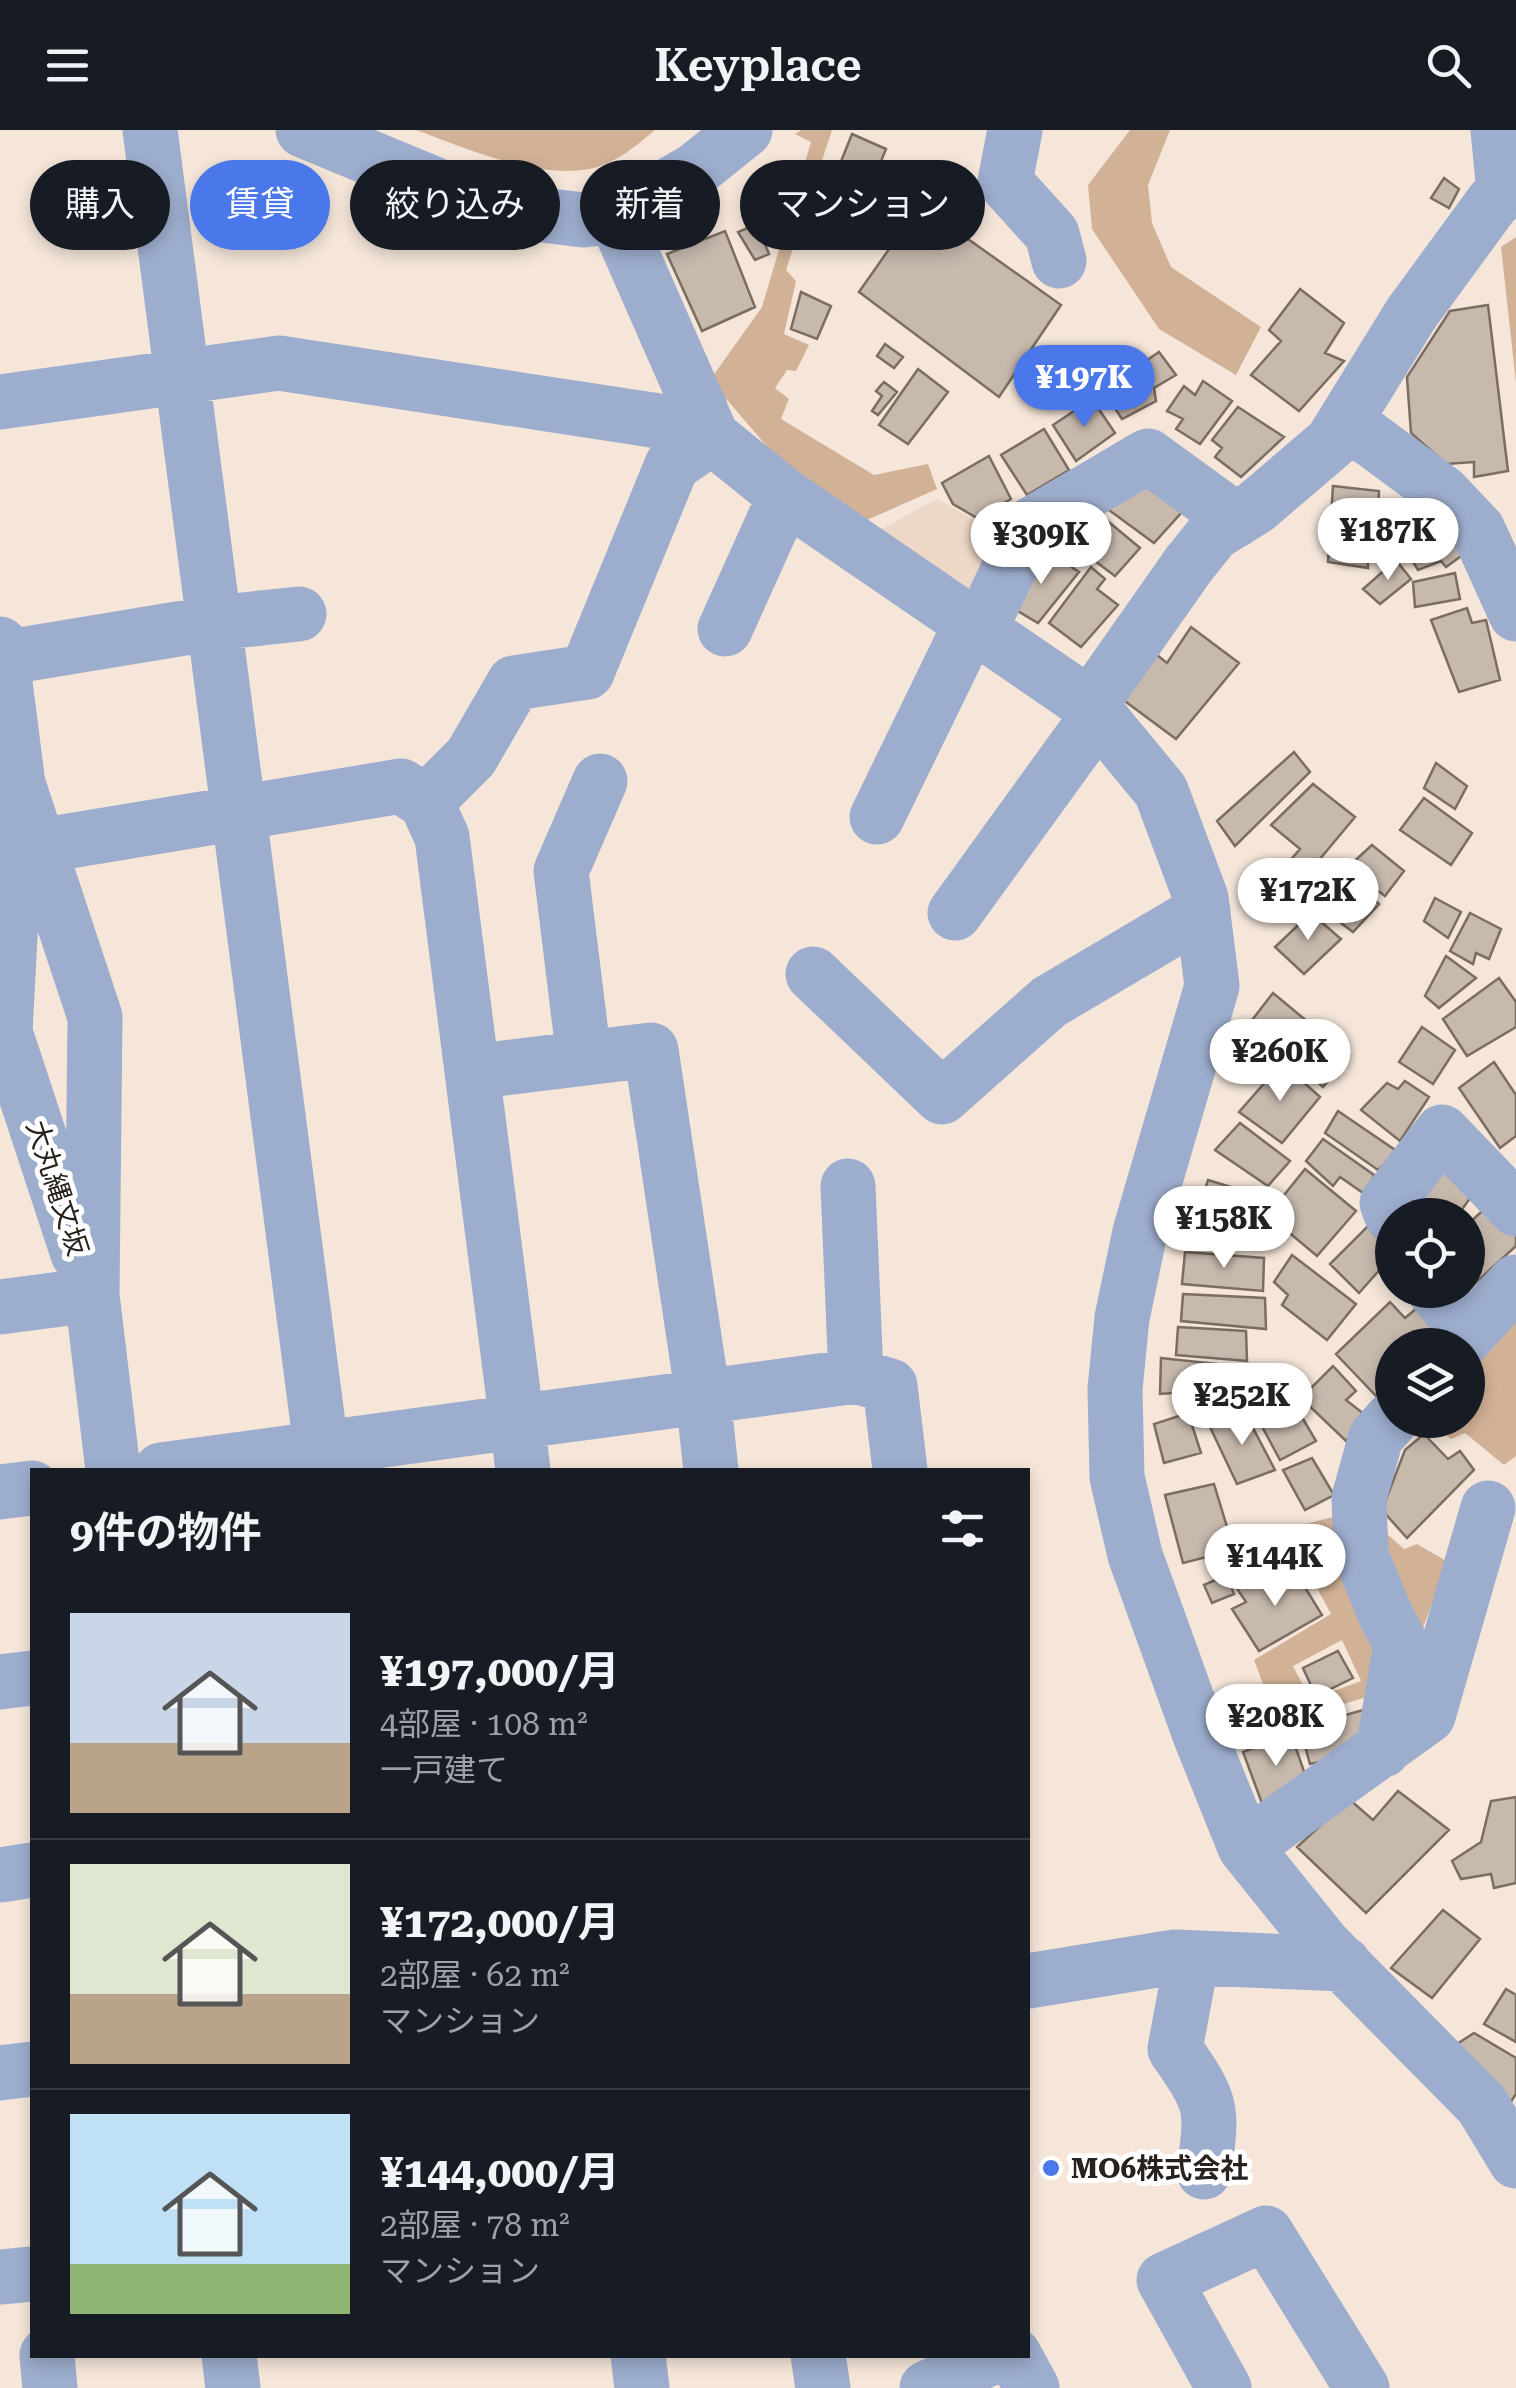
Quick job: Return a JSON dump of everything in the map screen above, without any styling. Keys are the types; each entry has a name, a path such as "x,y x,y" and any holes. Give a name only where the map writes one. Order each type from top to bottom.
{"street":[{"path":"150,130 323,1459"},
{"path":"303,130 494,209 580,220"},
{"path":"708,160 745,130"},
{"path":"1016,130 1005,182 1052,234 1059,261"},
{"path":"955,914 1189,564 1214,534 1256,507 1332,442 1411,314 1493,202 1510,187 1498,130"},
{"path":"630,250 706,422 784,496 1094,710 1161,791 1201,898 1212,986 1140,1232 1122,1318 1115,1390 1117,1477 1135,1554 1200,1735 1246,1847 1324,1944 1482,2104 1516,2161"},
{"path":"0,402 279,363 665,422 706,422"},
{"path":"1346,421 1442,492 1478,530 1516,614"},
{"path":"426,802 471,757 514,683 587,672 672,465 706,422"},
{"path":"877,818 1030,526 1148,456 1236,520"},
{"path":"725,630 784,496"},
{"path":"1,651 299,614"},
{"name":"大丸縄文坂","path":"1,651 10,759 5,1032 15,1112 92,1295"},
{"name":"大丸縄文坂","path":"10,759 95,1017 92,1295 112,1468"},
{"path":"584,1058 561,870 600,782"},
{"path":"39,846 401,786 426,802 442,838 520,1446"},
{"path":"813,974 942,1097 1049,1002 1203,911"},
{"path":"472,1072 651,1050 711,1468"},
{"path":"1392,1198 1442,1132 1516,1209"},
{"path":"848,1186 856,1376"},
{"path":"1474,1328 1516,1282"},
{"path":"0,1307 92,1295"},
{"path":"190,1468 520,1446 703,1397 856,1376 890,1386 900,1468"},
{"path":"1376,1438 1358,1498 1361,1554 1384,1614 1401,1644 1383,1750"},
{"path":"0,1492 30,1488"},
{"path":"1246,1847 1428,1716 1488,1508"},
{"path":"0,1682 30,1678"},
{"path":"0,1875 30,1870"},
{"path":"1030,1981 1175,1958 1344,1964"},
{"path":"1192,1958 1175,2049 1205,2092 1211,2122 1204,2172"},
{"path":"0,2074 30,2069"},
{"path":"1224,2388 1164,2280 1266,2233 1362,2388"},
{"path":"0,2278 30,2274"},
{"path":"47,2358 50,2388"},
{"path":"229,2358 233,2388"},
{"path":"638,2358 642,2388"},
{"path":"818,2358 822,2388"},
{"path":"927,2388 990,2358"},
{"path":"1016,2358 1032,2388"}],"shaded area":[{"path":"416,130 655,130 613,160 580,160 580,170 560,171 560,160 501,160"},
{"path":"801,130 832,130 822,160 806,160 811,142 795,134"},
{"path":"1130,130 1170,130 1148,185 1152,223 1171,267 1261,327 1236,375 1159,329 1092,229 1088,185"},
{"path":"1516,237 1516,383 1501,247"},
{"path":"779,250 793,250 786,270 796,281 784,334 809,345 796,371 787,370 775,388 789,399 781,419 874,475 928,464 937,489 867,520 787,470 710,380 762,307"},
{"path":"937,499 1001,535 969,597 878,531"},
{"path":"1516,1299 1516,1456 1504,1465 1471,1438 1485,1438 1485,1334"},
{"path":"1342,1515 1369,1518 1404,1549 1417,1544 1448,1562 1421,1633 1367,1697 1274,1725 1274,1713 1361,1681 1342,1640 1293,1666 1307,1693 1270,1702 1254,1660 1331,1614 1302,1560 1270,1576 1261,1563 1242,1574 1235,1562 1286,1532"}],"building":[{"path":"852,134 886,149 882,160 842,160"},
{"path":"1444,178 1459,189 1449,208 1431,198"},
{"path":"725,231 755,307 702,331 667,254 677,250 720,250 720,233"},
{"path":"749,250 767,250 769,254 755,260"},
{"path":"888,250 983,250 1061,305 999,397 859,292"},
{"path":"1300,289 1344,323 1325,353 1344,361 1299,411 1251,375 1281,341 1269,330"},
{"path":"801,292 831,306 817,339 791,329"},
{"path":"1488,305 1508,471 1474,477 1474,462 1446,464 1411,433 1407,377 1450,311"},
{"path":"885,344 903,357 894,368 877,356"},
{"path":"1159,352 1176,375 1154,388 1156,401 1122,419 1103,390"},
{"path":"918,369 948,392 908,444 879,425"},
{"path":"1203,381 1232,401 1200,444 1176,429 1183,419 1167,411 1184,386 1195,395"},
{"path":"884,382 897,392 878,415 872,411 882,396 876,391"},
{"path":"1092,399 1115,433 1076,461 1053,425"},
{"path":"1238,407 1284,437 1241,477 1215,457 1222,448 1212,440"},
{"path":"1044,429 1069,470 1027,495 1001,455"},
{"path":"989,456 1011,499 977,518 953,504 942,483"},
{"path":"1161,475 1191,502 1154,543 1098,502"},
{"path":"1333,486 1379,491 1378,515 1394,518 1391,557 1368,556 1368,568 1328,562"},
{"path":"1412,497 1468,551 1446,567 1441,561 1418,570 1401,542 1412,527"},
{"path":"1098,513 1140,548 1115,576 1079,549 1089,535 1084,529"},
{"path":"1036,554 1050,565 1055,556 1079,572 1038,623 1006,604"},
{"path":"1396,560 1411,579 1380,604 1363,589"},
{"path":"1091,567 1105,579 1097,589 1118,605 1081,647 1049,623"},
{"path":"1455,573 1460,599 1415,607 1413,582"},
{"path":"1467,608 1472,623 1486,620 1500,680 1459,692 1431,620"},
{"path":"1191,627 1239,663 1176,739 1122,699 1157,655 1167,663"},
{"path":"1294,752 1310,772 1235,846 1217,821"},
{"path":"1436,763 1467,786 1455,809 1424,788"},
{"path":"1313,784 1355,817 1304,878 1286,865 1300,849 1271,825"},
{"path":"1424,798 1472,833 1451,865 1400,830"},
{"path":"1372,845 1404,871 1385,896 1347,868"},
{"path":"1342,872 1379,904 1353,932 1313,902"},
{"path":"1435,898 1461,912 1448,938 1424,921"},
{"path":"1311,913 1341,939 1304,974 1275,947"},
{"path":"1470,913 1501,929 1489,959 1476,953 1473,964 1450,951"},
{"path":"1446,956 1476,978 1439,1008 1425,996"},
{"path":"1499,978 1516,1002 1516,1027 1467,1056 1443,1019"},
{"path":"1273,993 1349,1056 1323,1087 1249,1024"},
{"path":"1422,1027 1455,1050 1433,1084 1399,1062"},
{"path":"1494,1062 1516,1095 1516,1136 1500,1148 1459,1088"},
{"path":"1282,1063 1320,1097 1282,1143 1239,1112"},
{"path":"1405,1081 1429,1097 1400,1141 1361,1110 1387,1083 1398,1089"},
{"path":"1338,1111 1398,1152 1378,1170 1325,1133"},
{"path":"1240,1123 1290,1161 1268,1186 1215,1150"},
{"path":"1323,1139 1374,1175 1366,1195 1340,1177 1333,1186 1306,1161"},
{"path":"1438,1155 1478,1187 1470,1198 1405,1198"},
{"path":"1305,1169 1356,1211 1317,1256 1268,1215"},
{"path":"1208,1180 1257,1195 1232,1244 1193,1226"},
{"path":"1492,1202 1516,1227 1516,1246 1485,1274 1485,1208"},
{"path":"1368,1226 1375,1235 1375,1275 1359,1293 1330,1264"},
{"path":"1185,1252 1264,1258 1263,1291 1182,1284"},
{"path":"1292,1255 1356,1304 1327,1340 1282,1305 1288,1295 1274,1282"},
{"path":"1183,1294 1265,1298 1266,1329 1181,1321"},
{"path":"1384,1308 1396,1308 1405,1318 1417,1308 1438,1328 1375,1328 1375,1395 1336,1354"},
{"path":"1178,1327 1246,1331 1247,1361 1176,1355"},
{"path":"1161,1358 1245,1367 1243,1388 1160,1394"},
{"path":"1333,1366 1356,1391 1346,1400 1369,1418 1346,1441 1301,1398"},
{"path":"1282,1404 1289,1418 1299,1412 1316,1441 1280,1460 1258,1419"},
{"path":"1243,1409 1275,1470 1237,1484 1210,1427"},
{"path":"1188,1413 1201,1453 1164,1463 1154,1424"},
{"path":"1419,1438 1428,1438 1448,1459 1460,1451 1474,1470 1407,1538 1382,1510 1405,1450"},
{"path":"1312,1458 1334,1495 1305,1510 1283,1470"},
{"path":"1214,1484 1234,1550 1183,1563 1165,1495"},
{"path":"1295,1571 1322,1615 1259,1651 1232,1609 1246,1602 1236,1587 1259,1575 1266,1591"},
{"path":"1227,1575 1234,1594 1212,1603 1204,1585"},
{"path":"1338,1651 1353,1678 1316,1696 1303,1668"},
{"path":"1363,1710 1371,1736 1356,1754 1310,1764 1300,1728"},
{"path":"1291,1734 1308,1783 1263,1806 1243,1752"},
{"path":"1398,1791 1449,1830 1366,1913 1297,1847 1349,1799 1373,1820"},
{"path":"1516,1797 1516,1883 1494,1888 1491,1874 1461,1879 1452,1861 1481,1842 1491,1801"},
{"path":"1443,1910 1480,1939 1432,1998 1391,1968"},
{"path":"1506,1989 1516,1995 1516,2042 1484,2024"},
{"path":"1474,2033 1516,2058 1516,2094 1510,2103 1457,2044"}],"place":[{"name":"MO6株式会社","path":"1051,2168"}]}
